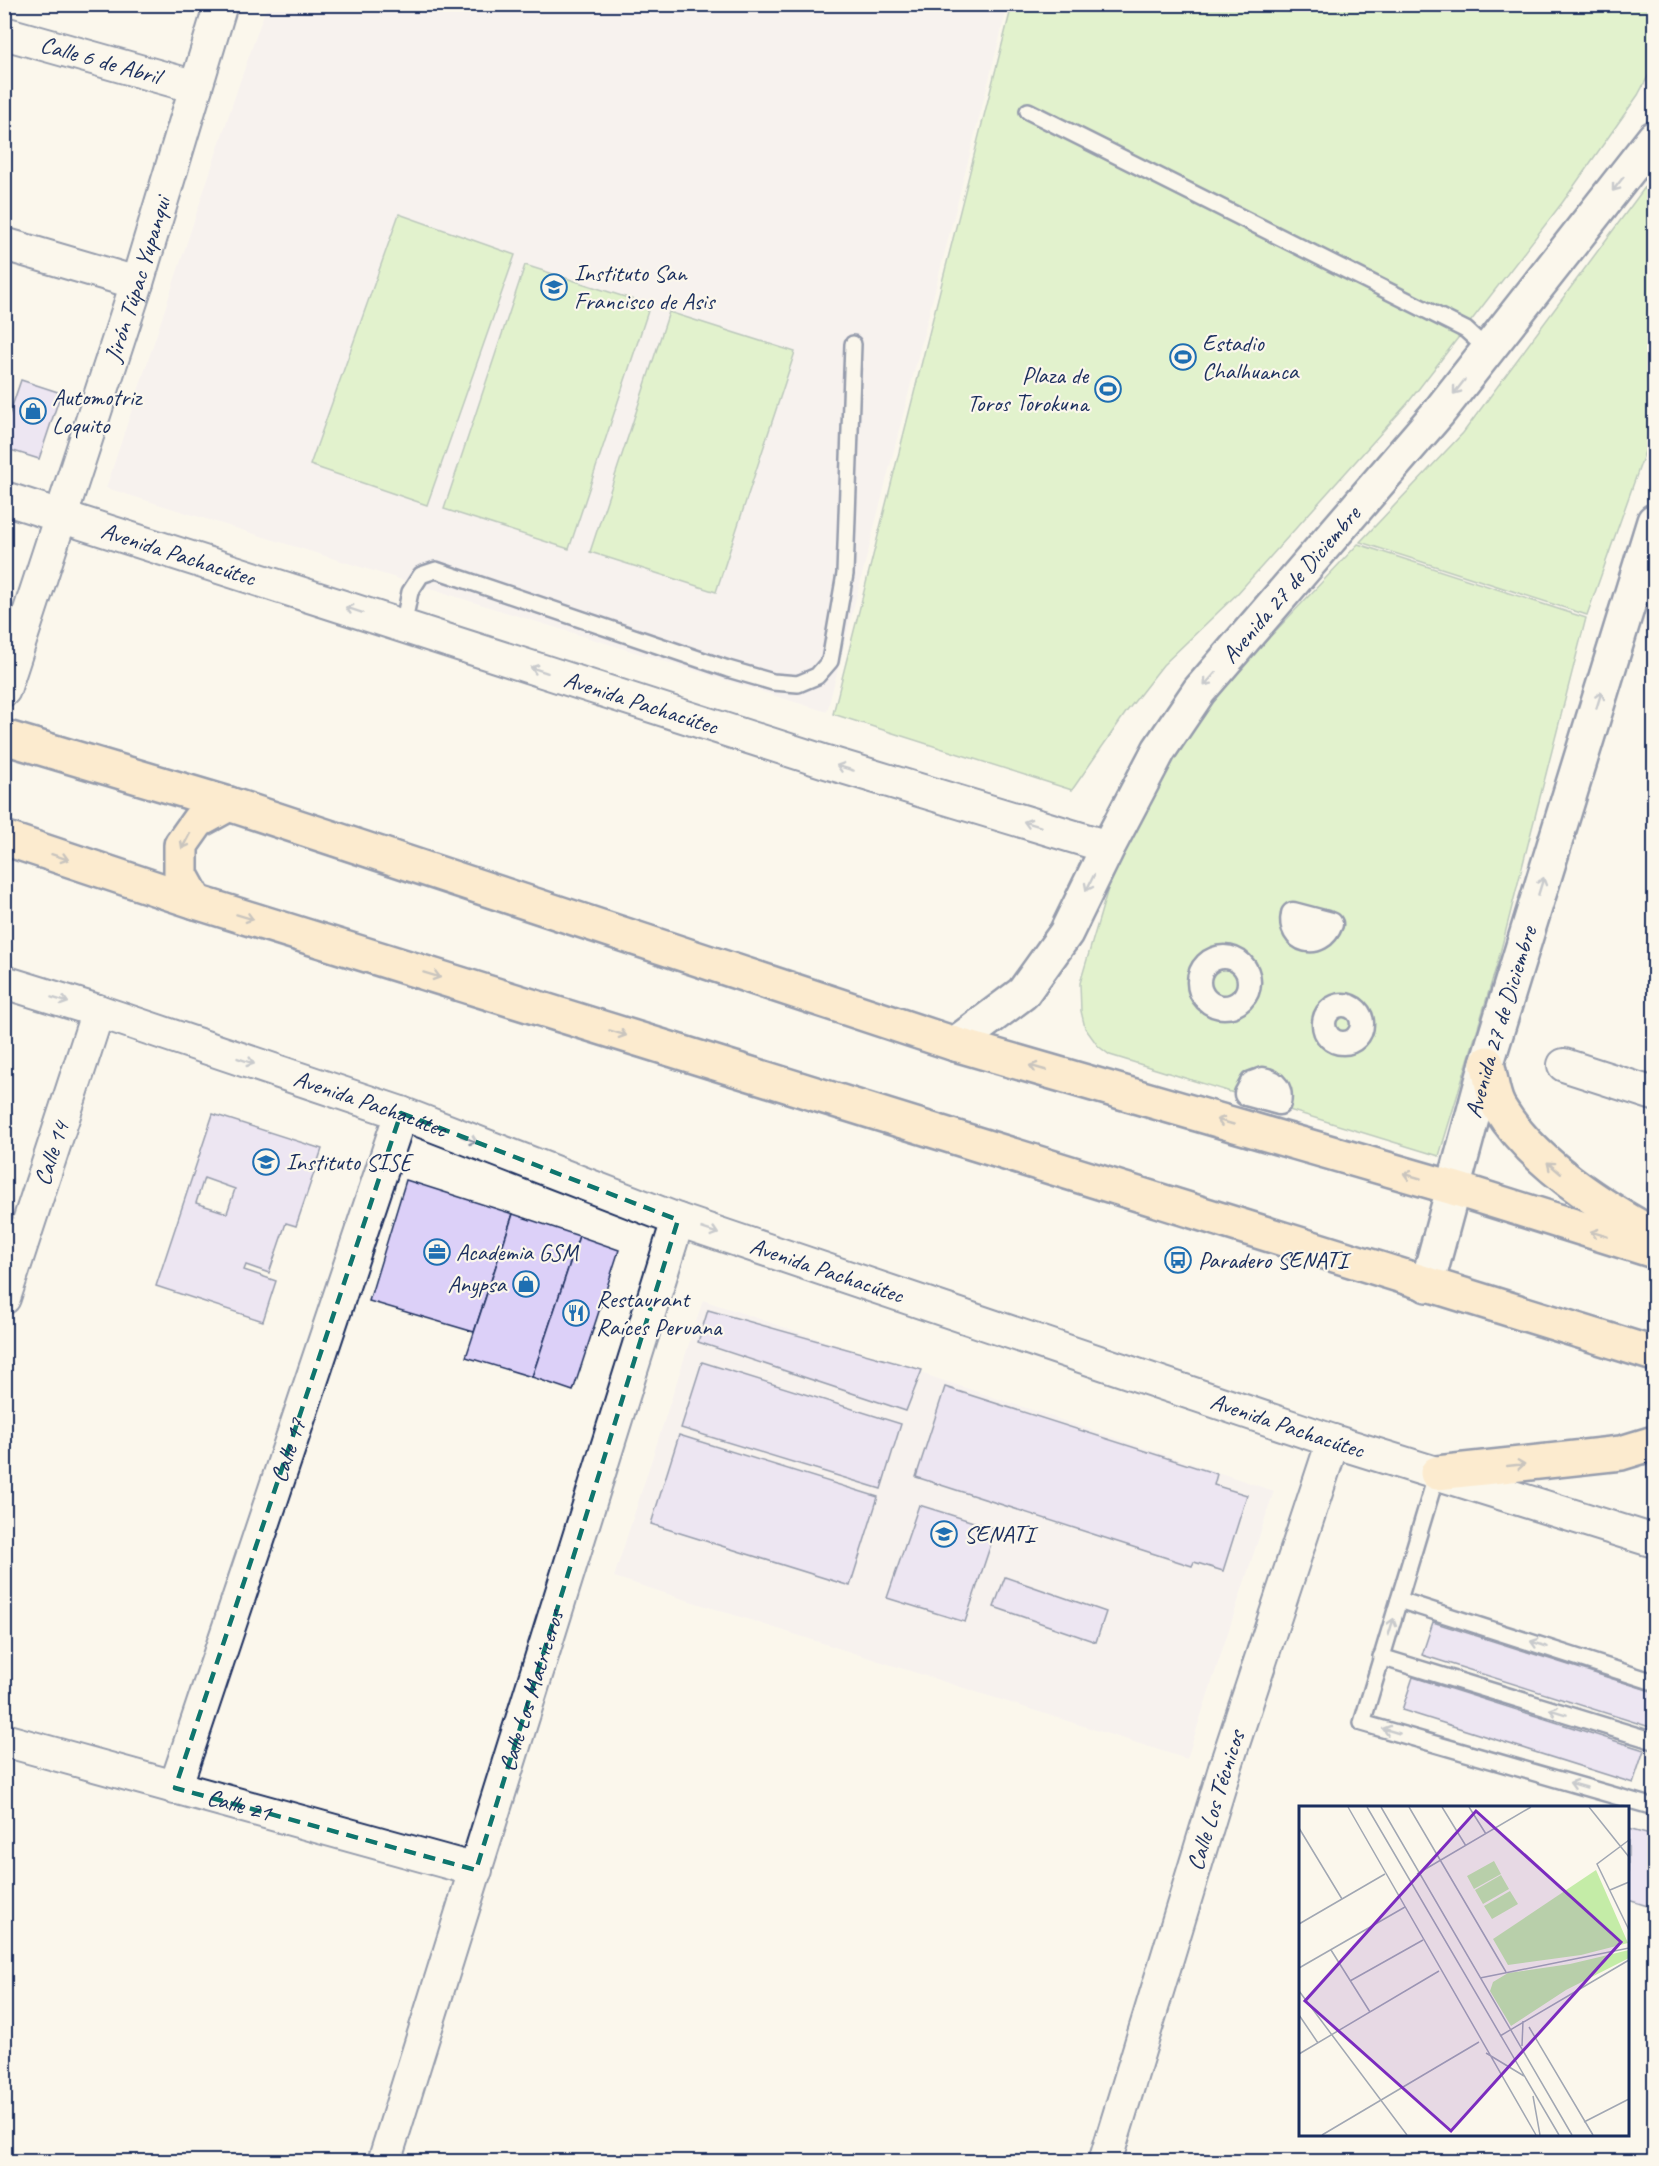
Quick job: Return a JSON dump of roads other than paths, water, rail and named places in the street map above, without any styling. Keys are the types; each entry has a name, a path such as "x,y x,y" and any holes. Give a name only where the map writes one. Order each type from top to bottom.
{"main road":[{"path":"4,738 229,804 956,1044 1453,1188 1654,1251"},
{"path":"196,902 181,875 182,845 198,821 229,804"},
{"path":"4,838 196,902 1654,1354"},
{"path":"1487,1063 1498,1105 1528,1146 1564,1176 1621,1217 1654,1235"},
{"path":"1437,1473 1621,1453 1654,1443"}],"street":[{"name":"Jirón Túpac Yupanqui","path":"4,690 137,283 221,4"},
{"name":"Calle 6 de Abril","path":"4,33 196,87"},
{"name":"Avenida 27 de Diciembre","path":"956,1044 1023,993 1066,933 1159,750 1199,691 1439,412 1654,138"},
{"path":"4,243 137,283"},
{"name":"Avenida Pachacútec","path":"4,498 823,761 1108,847"},
{"name":"Avenida 27 de Diciembre","path":"1427,1285 1487,1063 1654,522"},
{"name":"Avenida Pachacútec","path":"4,982 98,1011 401,1113 678,1220 1333,1442 1654,1540"},
{"name":"Calle 14","path":"4,1298 98,1011"},
{"path":"1564,1065 1654,1094"},
{"name":"Calle 17","path":"176,1788 401,1113"},
{"name":"Calle Los Matriceros","path":"384,2162 678,1220"},
{"name":"Calle Los Técnicos","path":"1105,2162 1225,1768 1333,1442"},
{"name":"Calle 21","path":"4,1740 476,1870"}],"lane":[{"path":"1028,111 1466,330 1488,350"},
{"path":"402,626 410,592 421,575 436,570 728,669 773,682 798,684 817,676 830,661 845,574 853,344"},
{"path":"1437,1473 1362,1723 1654,1807"},
{"path":"1399,1599 1654,1682"},
{"path":"1382,1657 1654,1741"}],"place":[{"name":"Instituto San Francisco de Asis","path":"554,287"},
{"name":"Estadio Chalhuanca","path":"1183,357"},
{"name":"Plaza de Toros Torokuna","path":"1108,389"},
{"name":"Automotriz Loquito","path":"33,411"},
{"name":"Instituto SISE","path":"266,1162"},
{"name":"Academia GSM","path":"437,1252"},
{"name":"Paradero SENATI","path":"1178,1260"},
{"name":"Anypsa","path":"526,1284"},
{"name":"Restaurant Raíces Peruana","path":"576,1313"},
{"name":"SENATI","path":"944,1534"}]}
